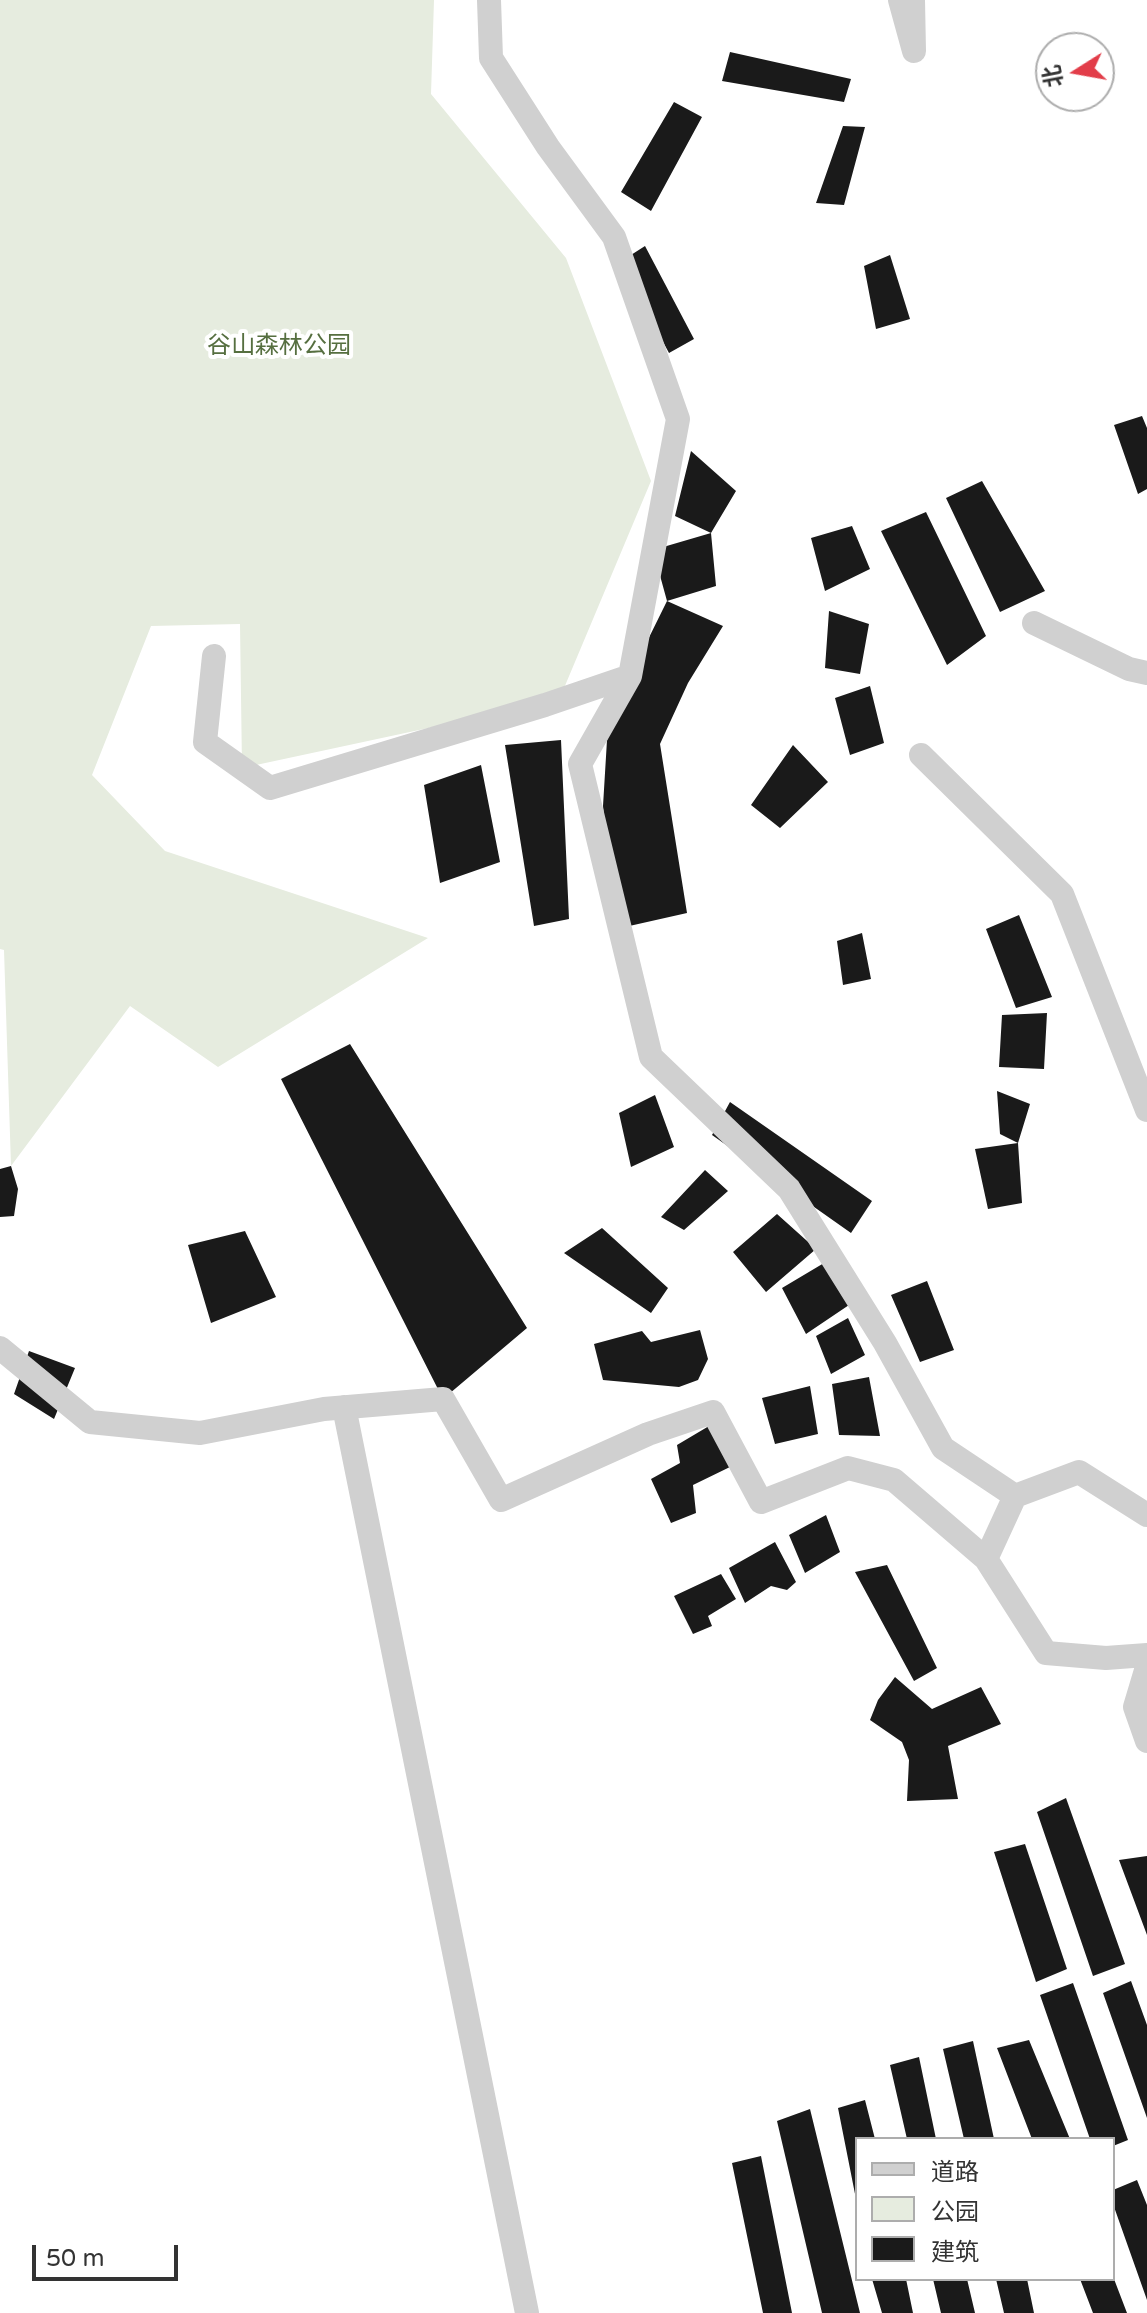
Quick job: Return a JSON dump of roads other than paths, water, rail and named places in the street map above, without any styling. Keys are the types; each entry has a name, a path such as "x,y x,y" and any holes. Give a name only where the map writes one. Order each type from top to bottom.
{"street":[{"path":"489,0 491,58 548,147 614,237 678,419 630,676 580,764 651,1057 789,1189 885,1343 943,1448 1015,1496"},
{"path":"900,0 914,51 913,0"},
{"path":"1034,623 1129,669 1147,673"},
{"path":"214,656 205,742 270,788 545,705 630,676"},
{"path":"921,755 1062,894 1147,1110"},
{"path":"0,1348 90,1422 200,1433 324,1409 443,1399 501,1500 648,1434 713,1412 761,1502 848,1468 894,1480 986,1559 1046,1653 1106,1658 1147,1655"},
{"path":"344,1407 527,2313"},
{"path":"986,1559 1015,1496 1079,1472 1147,1515"},
{"path":"1147,1667 1135,1707 1147,1741"}],"park label":[{"name":"谷山森林公园","path":"279,347"}]}
